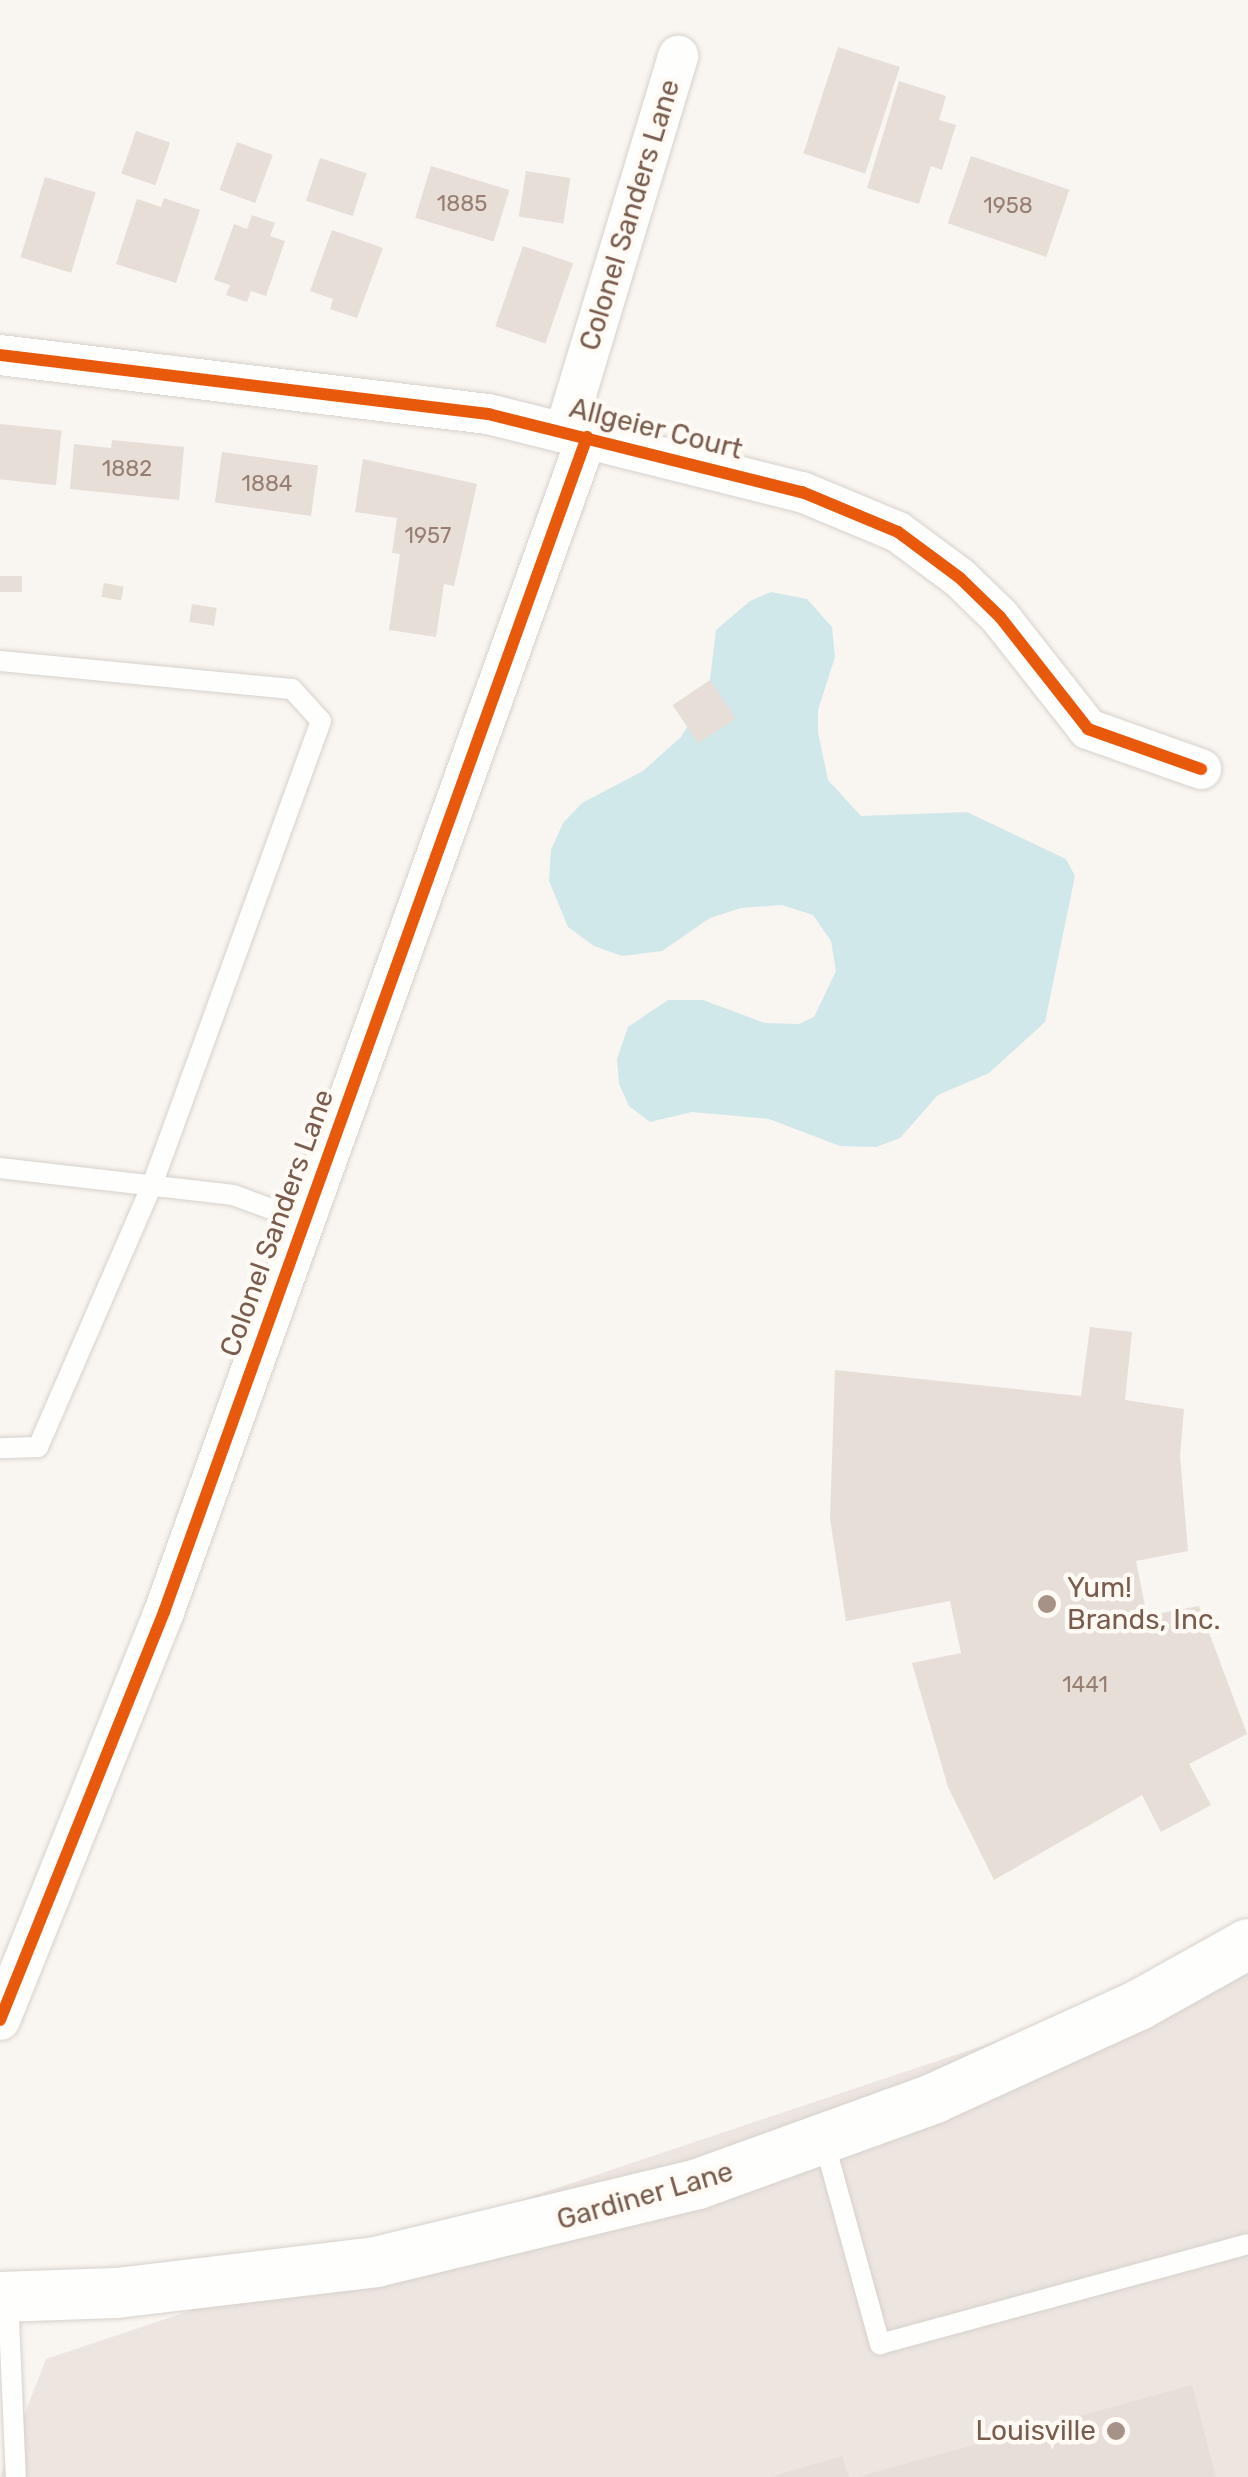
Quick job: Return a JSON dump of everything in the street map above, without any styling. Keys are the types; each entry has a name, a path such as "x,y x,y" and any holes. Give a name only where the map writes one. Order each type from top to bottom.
{"street":[{"name":"Colonel Sanders Lane","path":"0,2020 164,1612 304,1221 576,434 678,56"},
{"name":"Allgeier Court","path":"0,355 488,414 802,492 898,532 983,599 1088,730 1201,769"},
{"name":"Gardiner Lane","path":"4,2297 116,2293 376,2262 698,2184 824,2142 1045,2049 1246,1950"}],"lane":[{"path":"0,660 292,689 321,721 152,1184 38,1447 0,1448"},
{"path":"0,1168 233,1194 304,1221"},
{"path":"824,2142 880,2344 1248,2244"},
{"path":"4,2297 16,2477"}],"shaded area":[{"path":"1248,1957 1248,2477 0,2477 46,2359"}],"water":[{"path":"771,592 807,599 832,627 835,657 818,710 818,732 828,780 861,816 967,812 1066,859 1075,876 1045,1022 989,1073 938,1095 900,1138 876,1147 840,1146 769,1119 692,1112 650,1122 629,1106 619,1084 617,1059 628,1027 668,1000 703,1000 765,1023 799,1024 814,1017 836,971 831,941 813,915 782,905 741,908 710,918 662,951 622,956 594,946 568,927 549,881 551,850 563,823 582,803 643,771 681,737 709,689 716,630 750,601"}],"building":[{"path":"838,47 900,67 865,174 803,154"},
{"path":"899,81 946,96 939,120 956,125 942,170 931,166 919,204 867,188"},
{"path":"136,131 170,143 155,185 121,174"},
{"path":"237,142 273,155 255,203 220,190"},
{"path":"971,156 1069,190 1046,257 948,223"},
{"path":"320,158 367,173 353,216 306,201"},
{"path":"431,166 509,190 494,242 415,218"},
{"path":"526,171 570,178 563,223 519,216"},
{"path":"45,177 96,192 71,273 20,257"},
{"path":"164,198 200,210 176,283 116,264 137,199 161,207"},
{"path":"252,215 275,223 270,236 285,241 266,296 251,291 247,302 226,295 230,285 214,280 234,224 247,229"},
{"path":"332,230 383,248 357,318 330,309 333,299 310,291"},
{"path":"523,246 573,263 545,344 495,326"},
{"path":"0,424 62,430 56,485 0,479"},
{"path":"112,440 184,447 179,500 70,489 74,444 111,448"},
{"path":"222,452 318,465 311,516 215,503"},
{"path":"363,459 477,484 454,586 444,584 436,637 389,630 400,554 392,553 397,518 355,512"},
{"path":"0,576 22,576 22,592 0,592"},
{"path":"104,583 124,587 121,601 101,597"},
{"path":"192,604 217,608 214,626 189,622"},
{"path":"710,680 736,718 698,743 673,705"},
{"name":"Yum! Brands, Inc.","path":"1090,1327 1132,1332 1125,1400 1184,1409 1180,1456 1188,1551 1136,1561 1147,1616 1199,1606 1247,1734 1189,1764 1211,1805 1161,1832 1142,1795 994,1880 948,1787 912,1663 961,1653 950,1601 846,1621 830,1519 835,1370 1081,1396"},
{"name":"Louisville","path":"1192,2385 1216,2477 861,2476"},
{"path":"842,2456 849,2477 773,2477 773,2476"}],"cycle path":[{"path":"0,355 488,414 802,492 898,532 960,578 1000,617 1088,729 1201,769"},
{"path":"0,2020 164,1612 587,437"}],"place":[{"name":"Yum! Brands, Inc.","path":"1047,1604"},
{"name":"Louisville","path":"1116,2431"}]}
